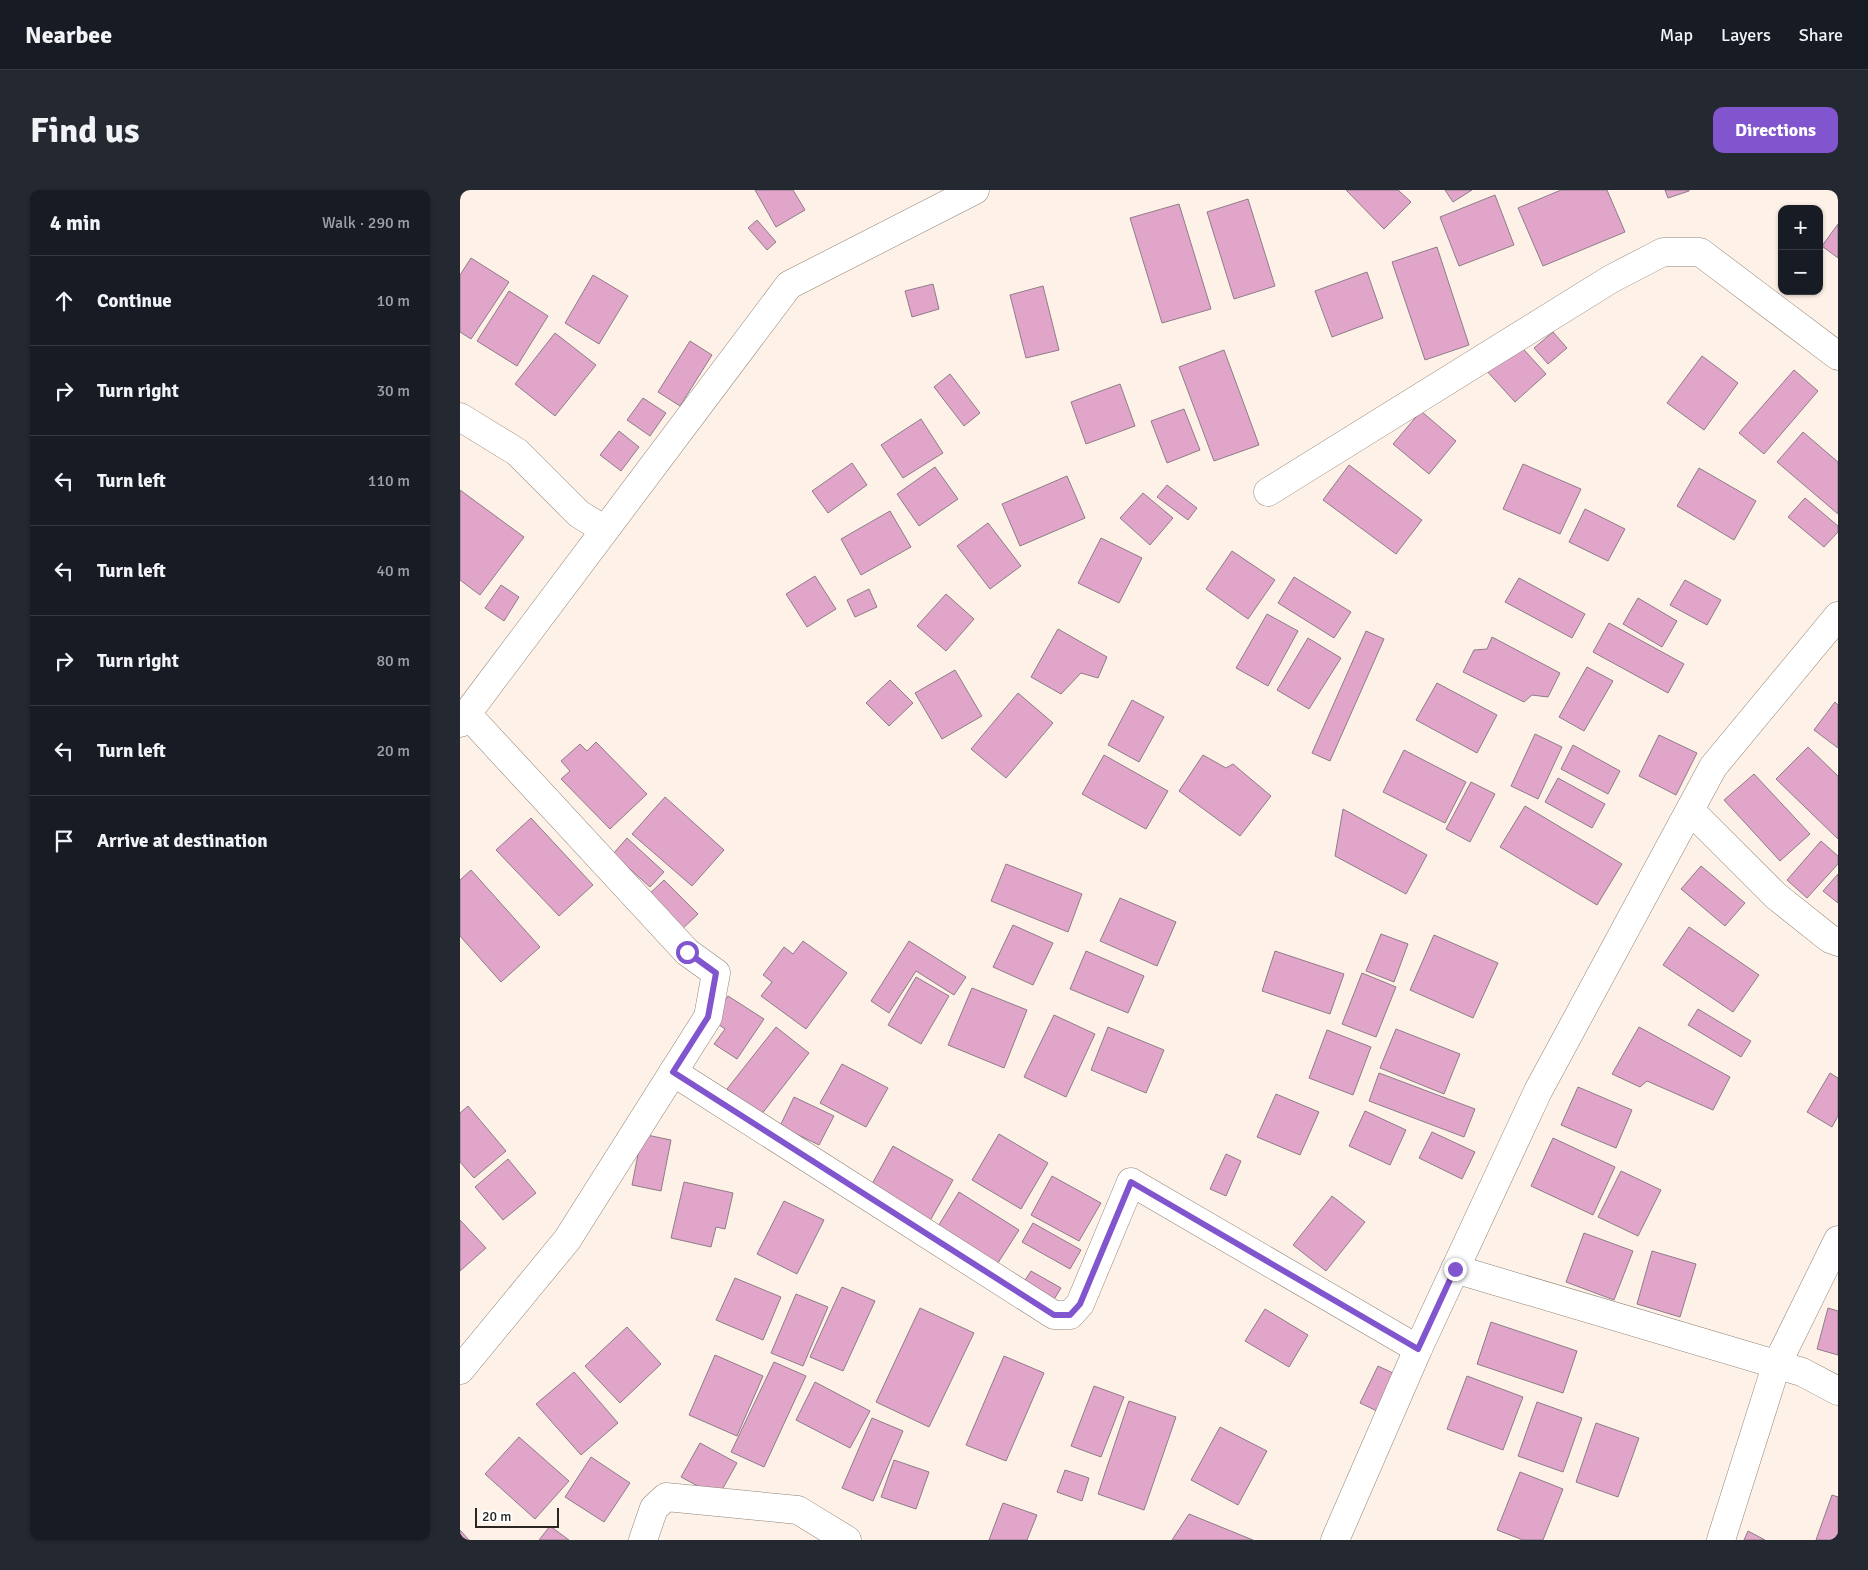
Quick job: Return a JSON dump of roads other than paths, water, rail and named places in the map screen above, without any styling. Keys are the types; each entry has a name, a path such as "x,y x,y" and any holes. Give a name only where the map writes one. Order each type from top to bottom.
{"street":[{"path":"460,1370 567,1240 708,1017 716,973 687,952 463,718 789,285 975,190"},
{"path":"1268,492 1611,279 1663,252 1700,252 1838,356"},
{"path":"460,417 517,452 579,514 605,530"},
{"path":"1335,1540 1418,1349 1538,1091 1713,767 1838,616"},
{"path":"1690,810 1776,896 1830,939 1838,942"},
{"path":"673,1072 1054,1315 1070,1315 1080,1304 1131,1182 1418,1349"},
{"path":"1721,1540 1776,1366 1838,1240"},
{"path":"1455,1269 1776,1366 1802,1372 1838,1390"},
{"path":"643,1540 654,1508 666,1496 798,1510 848,1540"}]}
